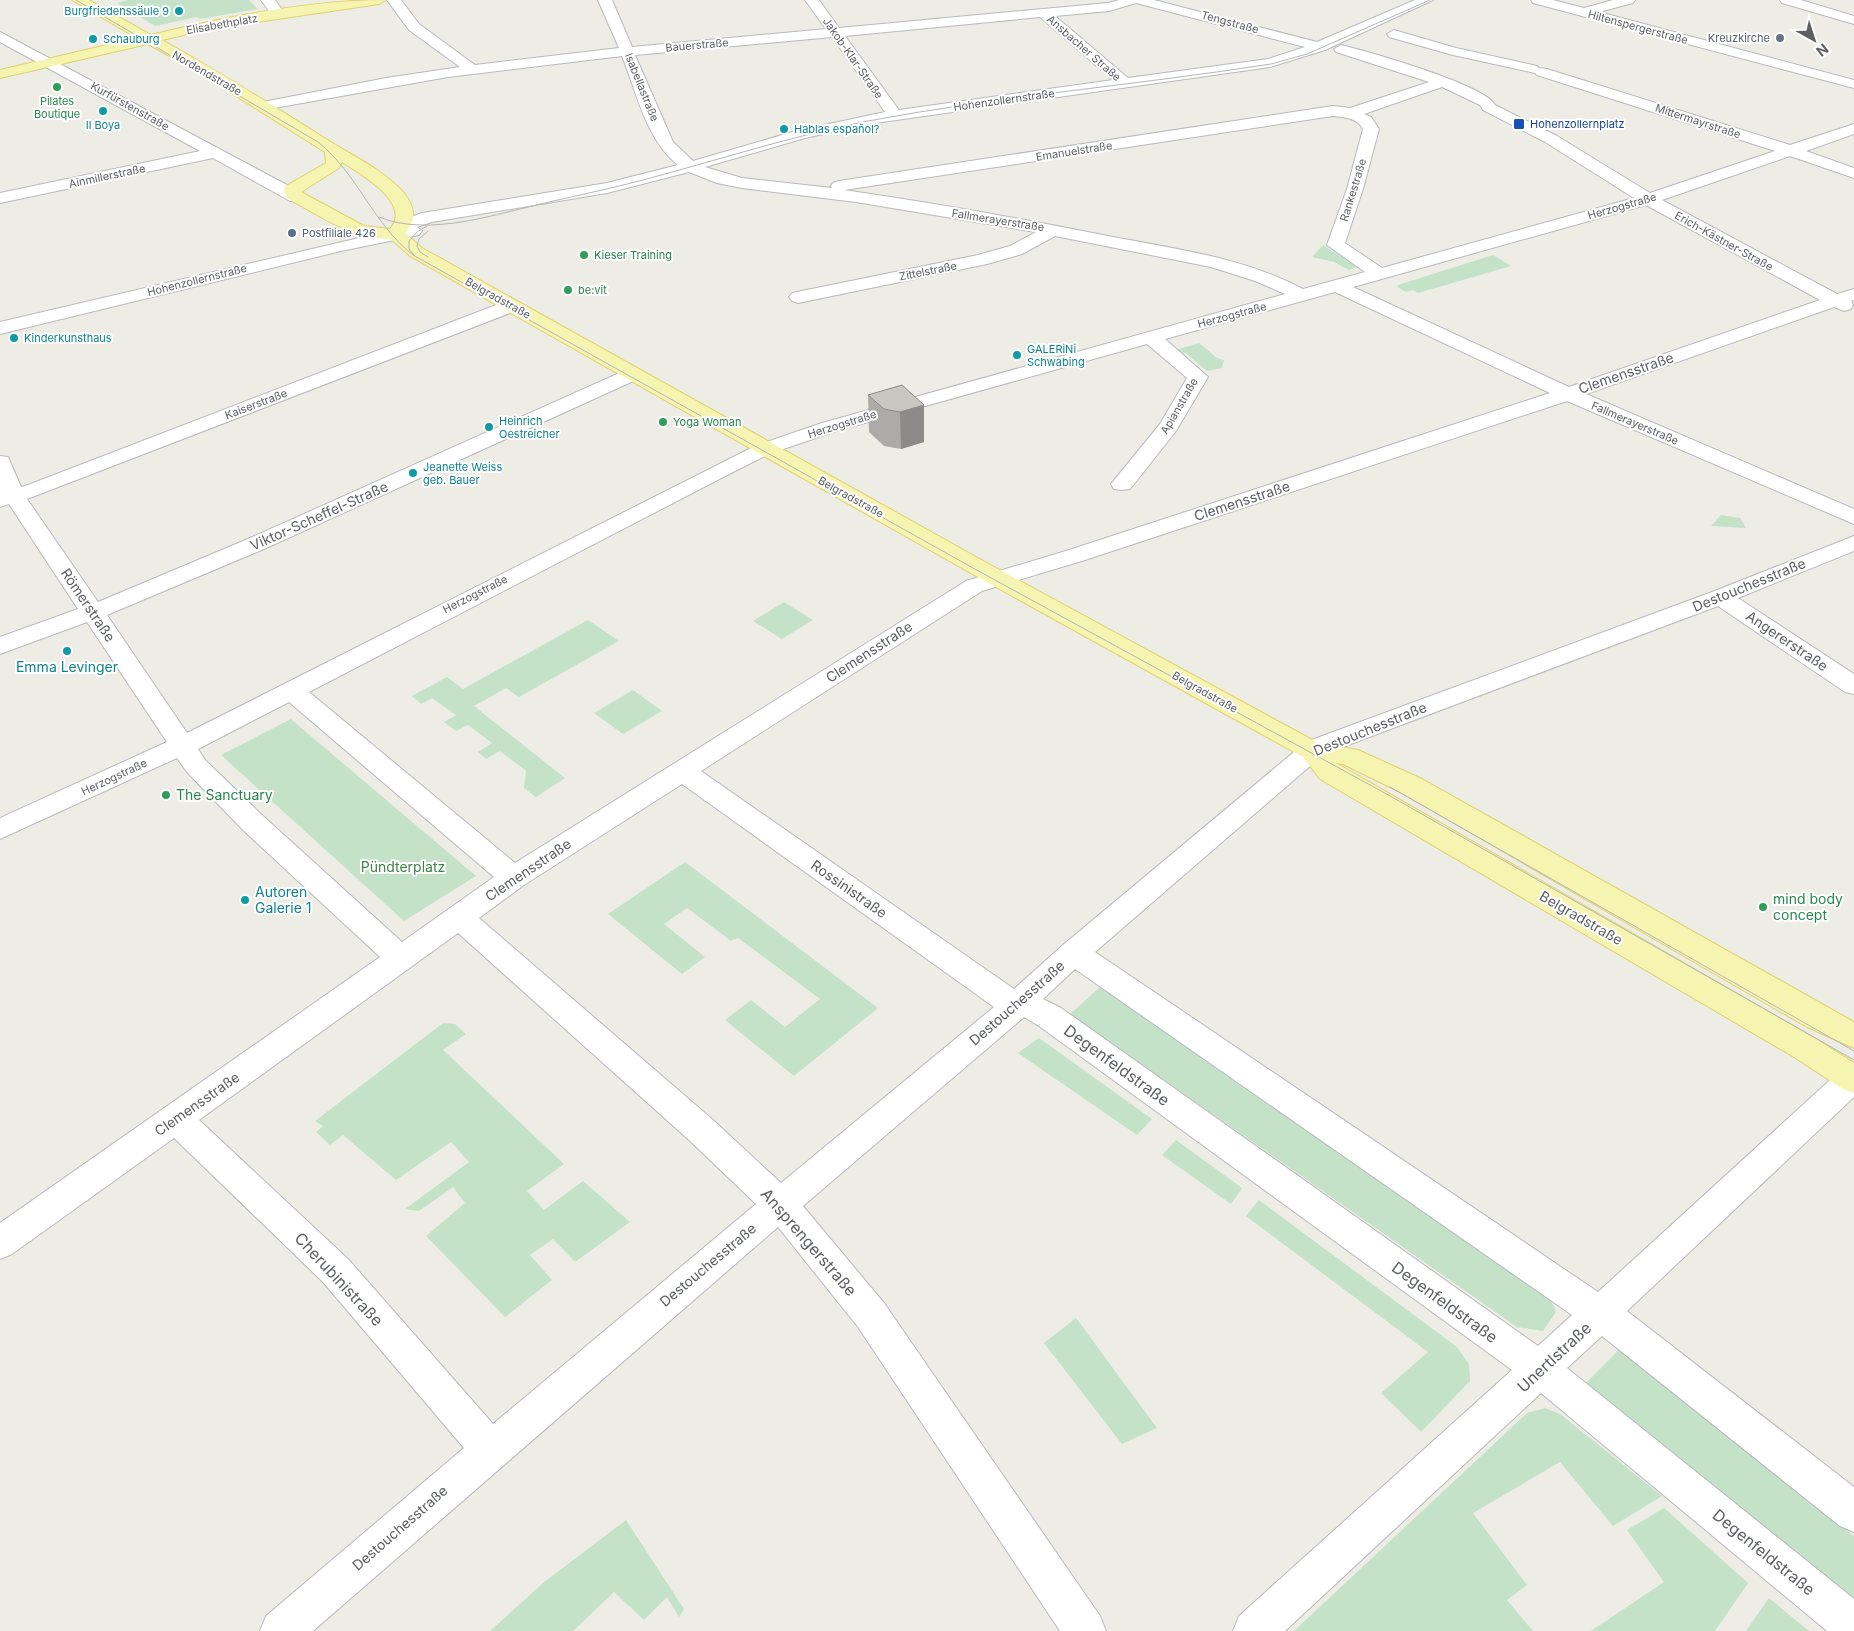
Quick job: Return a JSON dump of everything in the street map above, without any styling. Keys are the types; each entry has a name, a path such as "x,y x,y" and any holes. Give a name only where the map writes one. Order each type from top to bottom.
{"main road":[{"name":"Nordendstraße","path":"79,0 263,106 368,172 391,190 401,202 406,213"},
{"path":"278,14 378,0"},
{"name":"Elisabethplatz","path":"0,74 216,24 278,14"},
{"path":"332,150 336,161 324,171 294,187 292,192 296,197 358,230 374,234 395,234 404,224 406,213"},
{"path":"324,171 342,168 368,172"},
{"name":"Belgradstraße","path":"395,234 413,251 999,579 1312,751 1349,756 1412,786 1809,1013 1854,1036"},
{"name":"Belgradstraße","path":"1312,751 1330,773 1805,1048 1853,1080"}],"street":[{"name":"Elisabethplatz","path":"268,0 278,14"},
{"path":"394,0 414,27 470,68"},
{"name":"Isabellastraße","path":"605,0 656,123 672,152 690,167"},
{"name":"Jakob-Klar-Straße","path":"812,0 895,115"},
{"name":"Bauerstraße","path":"263,106 360,86 470,68 627,51 1043,13 1120,5 1133,0"},
{"name":"Tengstraße","path":"1139,0 1320,47"},
{"path":"1168,6 1191,0"},
{"name":"Hohenzollernstraße","path":"0,328 395,234 578,194 690,167 815,131 895,115 1270,63 1320,47 1426,0"},
{"name":"Hiltenspergerstraße","path":"1538,0 1854,84"},
{"path":"1583,12 1628,0"},
{"path":"1787,0 1854,20"},
{"name":"Ansbacher Straße","path":"1043,13 1125,83"},
{"path":"1382,20 1402,26 1399,31 1380,42 1347,51 1383,67 1464,91"},
{"name":"Kurfürstenstraße","path":"0,36 296,197"},
{"path":"1380,42 1453,51 1514,64"},
{"path":"1488,73 1514,64"},
{"name":"Mittermayrstraße","path":"1514,64 1789,150 1854,174"},
{"path":"1351,113 1464,91"},
{"name":"Erich-Kästner-Straße","path":"1464,91 1551,139 1648,199 1854,310"},
{"name":"Emanuelstraße","path":"815,190 1333,111 1351,113"},
{"name":"Rankestraße","path":"1351,113 1366,120 1371,129 1355,189 1336,245 1379,274"},
{"name":"Herzogstraße","path":"0,829 181,746 714,472 766,449 829,427 1648,199 1854,129"},
{"name":"Ainmillerstraße","path":"0,198 214,153"},
{"name":"Fallmerayerstraße","path":"690,167 721,180 815,190 1053,230 1168,253 1251,273 1282,285 1301,296"},
{"path":"260,177 287,178 324,171"},
{"name":"Hohenzollernstraße","path":"395,234 413,222 434,216 578,194"},
{"name":"Hohenzollernstraße","path":"406,213 434,216"},
{"name":"Zittelstraße","path":"798,296 981,260 1016,250 1053,230"},
{"name":"Fallmerayerstraße","path":"1337,286 1568,394 1854,517"},
{"name":"Clemensstraße","path":"0,1244 514,878 974,586 1568,394 1854,294"},
{"name":"Kaiserstraße","path":"7,498 511,306"},
{"name":"Apianstraße","path":"1122,484 1169,427 1198,377 1150,337"},
{"name":"Viktor-Scheffel-Straße","path":"0,646 94,613 256,544 633,374"},
{"name":"Römerstraße","path":"0,462 7,498 94,613 181,746"},
{"name":"Destouchesstraße","path":"281,1631 780,1204 1018,1004 1074,953 1312,751 1340,738 1720,597 1854,543"},
{"name":"Angererstraße","path":"1720,597 1854,686"},
{"path":"291,690 514,878"},
{"path":"181,746 196,766 253,823 402,958"},
{"name":"Rossinistraße","path":"682,771 996,993 1018,1004"},
{"name":"Ansprengerstraße","path":"459,917 701,1130 780,1204 871,1315 1085,1631"},
{"path":"1074,953 1599,1315 1630,1334 1854,1512"},
{"name":"Degenfeldstraße","path":"1018,1004 1036,1009 1050,1016 1540,1369 1854,1626"},
{"name":"Unertlstraße","path":"1254,1631 1853,1080"},
{"name":"Cherubinistraße","path":"176,1119 336,1271 491,1450"}],"green space":[{"path":"128,0 249,0 258,9 200,19 196,17 155,26 117,3"},
{"path":"1323,245 1357,267 1349,270 1334,262 1312,257"},
{"path":"1493,255 1511,266 1418,293 1413,290 1406,292 1397,287 1398,285"},
{"path":"1199,343 1217,358 1224,360 1222,368 1207,371 1186,353 1181,354 1175,350"},
{"path":"1721,515 1740,518 1746,528 1711,526"},
{"path":"784,602 813,620 782,639 753,621"},
{"path":"588,620 619,641 519,697 506,688 474,706 565,778 536,797 524,788 526,771 500,751 486,759 478,752 492,743 468,725 456,731 444,722 456,715 432,698 421,704 412,696 447,677 463,689"},
{"path":"633,690 662,711 623,734 594,713"},
{"name":"Pündterplatz","path":"291,719 476,876 404,921 221,755"},
{"path":"685,862 878,1008 794,1076 725,1020 751,1000 785,1027 820,999 738,938 731,941 687,908 664,924 705,957 682,974 608,914"},
{"path":"1100,987 1547,1290 1556,1312 1543,1331 1517,1327 1070,1014"},
{"path":"443,1023 455,1024 466,1034 443,1050 564,1164 527,1191 544,1210 583,1181 630,1222 575,1262 553,1239 530,1255 552,1280 505,1317 426,1236 465,1203 453,1187 419,1211 405,1209 469,1162 451,1142 396,1180 343,1135 330,1145 316,1132 323,1126 315,1121"},
{"path":"1039,1038 1152,1119 1137,1135 1018,1053"},
{"path":"1176,1140 1242,1188 1231,1204 1162,1155"},
{"path":"1259,1200 1457,1347 1469,1364 1470,1381 1421,1432 1381,1393 1428,1352 1246,1216"},
{"path":"1076,1318 1157,1428 1122,1444 1044,1343"},
{"path":"1621,1348 1854,1536 1854,1608 1585,1384"},
{"path":"1545,1408 1560,1414 1662,1496 1613,1526 1560,1462 1473,1513 1527,1585 1507,1600 1533,1631 1294,1631 1527,1413"},
{"path":"1664,1508 1748,1583 1715,1631 1591,1631 1664,1582 1627,1530"},
{"path":"626,1520 684,1609 679,1617 667,1597 644,1620 614,1592 573,1631 490,1631 543,1583"},
{"path":"1769,1598 1809,1631 1746,1631"}],"building":[{"path":"902,385 924,405 900,412 884,409 868,395"}],"tram line":[{"path":"76,0 318,142 344,169 387,229 413,255 973,568 1392,797 1854,1060"},
{"path":"379,217 399,223 420,225 464,222 631,183 783,141 868,121 968,104 1271,64 1307,54 1430,0"},
{"path":"414,255 409,249 409,241 417,232 427,226"},
{"path":"428,231 419,239 417,246 420,252 428,257"},
{"path":"1390,787 1854,1051"}],"place":[{"name":"Burgfriedenssäule 9","path":"179,11"},
{"name":"Kreuzkirche","path":"1780,38"},
{"name":"Schauburg","path":"93,39"},
{"name":"Pilates Boutique","path":"57,87"},
{"name":"Il Boya","path":"103,111"},
{"name":"Hohenzollernplatz","path":"1519,124"},
{"name":"Hablas español?","path":"784,129"},
{"name":"Postfiliale 426","path":"292,233"},
{"name":"Kieser Training","path":"584,255"},
{"name":"be:vit","path":"568,290"},
{"name":"Kinderkunsthaus","path":"14,338"},
{"name":"GALERiNi Schwabing","path":"1017,355"},
{"name":"Yoga Woman","path":"663,422"},
{"name":"Heinrich Oestreicher","path":"489,427"},
{"name":"Jeanette Weiss geb. Bauer","path":"413,473"},
{"name":"Emma Levinger","path":"67,651"},
{"name":"The Sanctuary","path":"166,795"},
{"name":"Autoren Galerie 1","path":"245,900"},
{"name":"mind body concept","path":"1763,907"}]}
